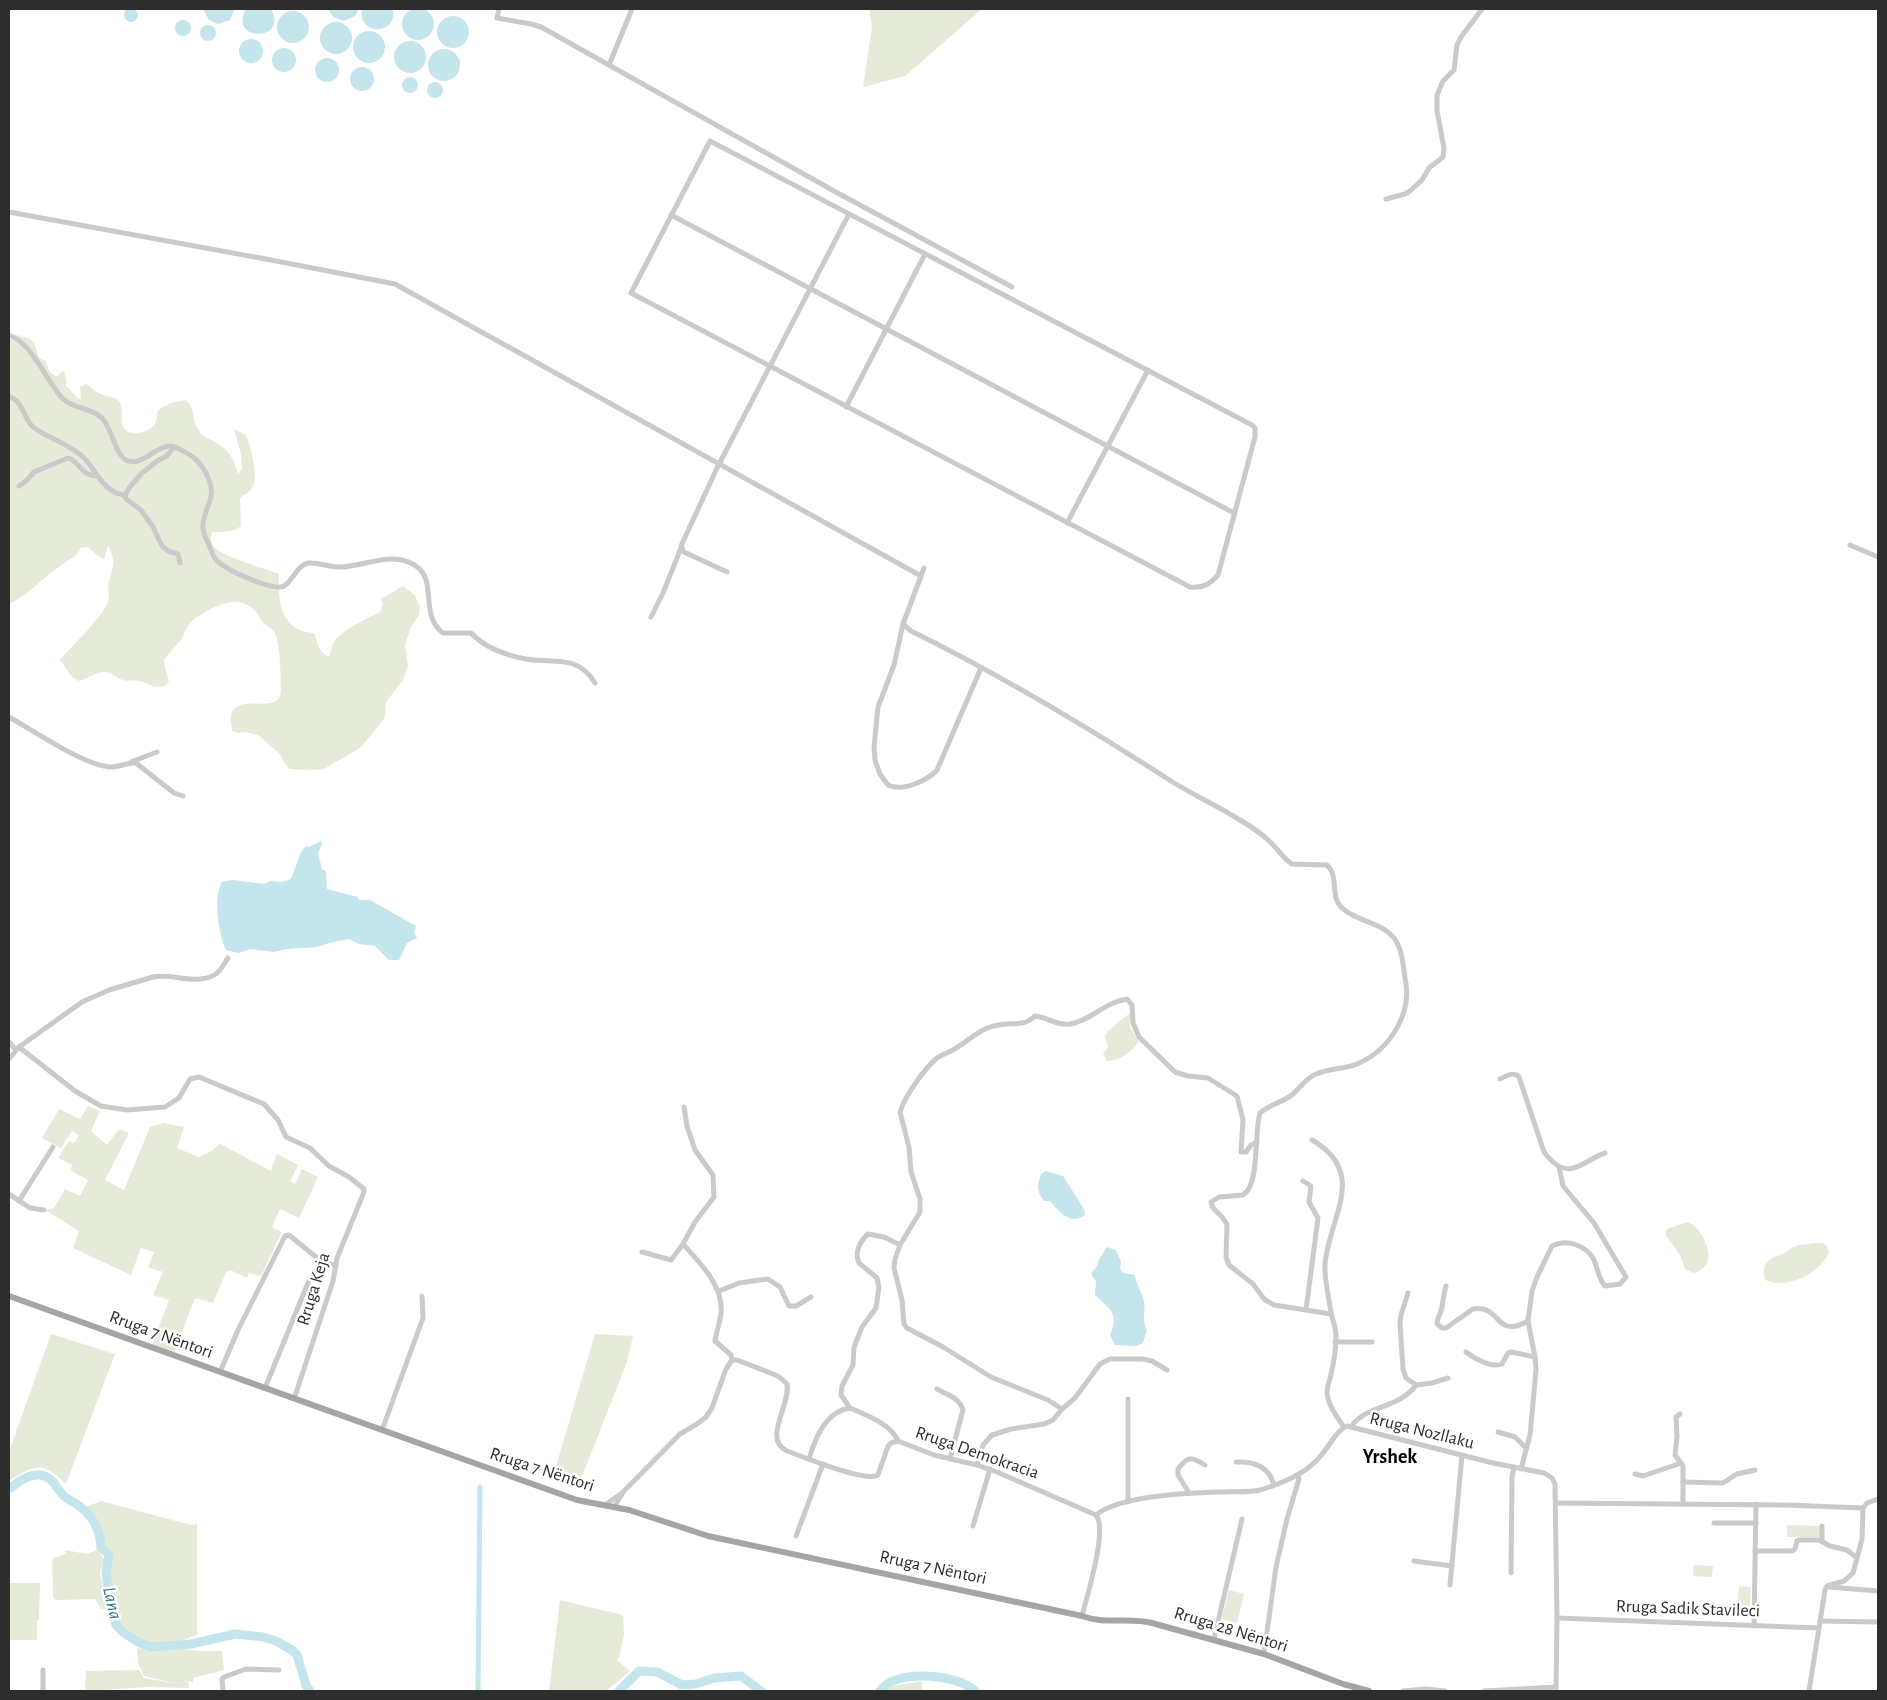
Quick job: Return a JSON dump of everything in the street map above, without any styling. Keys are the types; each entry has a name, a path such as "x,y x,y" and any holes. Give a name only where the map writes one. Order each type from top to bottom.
{"main road":[{"name":"Rruga 7 Nëntori","path":"9,1296 577,1500 634,1512 708,1536 1082,1616"},
{"name":"Rruga 28 Nëntori","path":"1082,1616 1102,1621 1141,1620 1264,1654 1356,1690 1369,1691"}],"street":[{"path":"499,9 497,18 531,24 541,28 834,191 1012,287"},
{"path":"608,65 632,9"},
{"path":"1386,200 1410,191 1422,180 1429,168 1443,156 1444,148 1437,111 1437,95 1443,81 1454,70 1457,45 1460,37 1482,9"},
{"path":"710,141 849,214 1248,422 1255,428 1256,437 1218,575 1210,584 1201,588 1190,587 631,293 710,141"},
{"path":"9,212 394,284 921,576"},
{"path":"651,617 719,464 849,214"},
{"path":"672,215 1234,514"},
{"path":"846,407 925,254"},
{"path":"9,335 23,344 67,401 79,408 95,413 103,419 110,429 121,456 125,460 131,462 139,460 163,447 174,447 191,455 196,460 205,471 210,482 211,503 204,518 203,526 213,556 220,564 269,586 277,587 287,584 299,568 306,564 342,567 372,561 404,560 416,565 422,571 426,580 430,617 433,624 443,633 471,633 487,647 526,659 576,664 591,675 595,683"},
{"path":"1067,522 1148,370"},
{"path":"9,397 16,400 32,426 72,448 85,459 105,486 117,494 125,495"},
{"path":"125,495 143,472 167,456 174,447"},
{"path":"18,486 34,472 68,458 74,460 88,475 97,476"},
{"path":"125,495 126,499 139,507 162,546 168,551 178,554 180,564"},
{"path":"1850,545 1878,557"},
{"path":"681,548 691,556 727,572"},
{"path":"924,568 902,624 894,666 878,708 874,746 875,760 880,774 888,786 896,788 911,784 932,775 937,770 981,668"},
{"path":"902,624 911,631 1060,711 1186,791 1241,820 1269,840 1292,864 1328,865 1333,876 1335,897 1342,908 1376,924 1395,939 1400,952 1407,994 1404,1017 1378,1050 1363,1060 1353,1065 1333,1068 1314,1074 1290,1096 1263,1110 1258,1121 1258,1142 1251,1184 1247,1193 1219,1197 1213,1200 1211,1205 1227,1224 1226,1257 1229,1265 1253,1284 1259,1294 1268,1302 1279,1306 1331,1314"},
{"path":"9,717 79,756 102,765 116,767 156,752"},
{"path":"131,762 139,765 174,793 183,796"},
{"path":"9,1059 17,1048 76,1006 109,990 160,976 188,979 208,977 221,969 228,958"},
{"path":"1062,1409 1048,1400 991,1377 943,1347 907,1328 904,1324 902,1300 894,1268 894,1259 921,1207 911,1172 910,1147 900,1112 923,1074 938,1057 952,1051 986,1028 999,1024 1023,1024 1031,1021 1035,1016 1068,1024 1080,1021 1109,1004 1127,999 1132,1005 1133,1023 1139,1036 1175,1072 1188,1076 1208,1078 1237,1096 1243,1120 1241,1152 1246,1152 1251,1145 1258,1142"},
{"path":"9,1042 17,1048"},
{"name":"Rruga Keja","path":"17,1048 86,1099 108,1108 134,1110 165,1107 178,1098 190,1079 194,1077 204,1078 223,1088 264,1104 278,1120 286,1137 310,1148 329,1166 349,1177 364,1189 336,1258 333,1281 294,1399"},
{"path":"1500,1079 1512,1074 1519,1077 1545,1155 1559,1167 1568,1170 1605,1153"},
{"path":"642,1252 670,1260 714,1197 713,1175 695,1150 687,1126 684,1107"},
{"path":"1312,1140 1325,1148 1333,1156 1343,1185 1338,1217 1325,1268 1331,1314 1336,1333 1327,1393 1331,1405 1344,1427"},
{"path":"20,1201 53,1147"},
{"path":"1521,1468 1532,1414 1536,1369 1528,1321 1536,1277 1550,1249 1556,1244 1572,1243 1589,1254 1595,1263 1602,1282 1606,1286 1620,1284 1626,1277 1594,1224 1563,1186 1559,1167"},
{"path":"1303,1182 1311,1186 1309,1202 1318,1218 1306,1310"},
{"path":"9,1194 30,1208 44,1210"},
{"path":"809,1459 818,1436 828,1419 837,1412 850,1408 841,1395 842,1386 853,1366 854,1346 862,1327 876,1308 879,1287 877,1278 858,1263 858,1250 868,1234 884,1237 900,1246"},
{"path":"220,1372 238,1330 285,1236 289,1235 316,1257 335,1266"},
{"path":"683,1244 702,1266 719,1291 722,1312 715,1341 731,1355 732,1360"},
{"path":"265,1388 310,1278"},
{"path":"719,1291 739,1283 768,1278 780,1287 789,1306 796,1306 811,1297"},
{"path":"1446,1286 1442,1308 1437,1320 1437,1324 1442,1328 1446,1328 1478,1308 1488,1310 1508,1326 1517,1326 1528,1321"},
{"path":"1408,1292 1400,1324 1403,1369 1406,1378 1416,1385 1448,1378"},
{"path":"382,1430 422,1318 422,1296"},
{"path":"1335,1342 1372,1342"},
{"path":"1466,1352 1474,1359 1498,1365 1502,1364 1508,1353 1511,1352 1535,1356"},
{"path":"977,1465 983,1444 992,1435 1050,1422 1075,1398 1100,1364 1110,1359 1143,1359 1152,1361 1167,1370"},
{"path":"732,1360 746,1363 778,1376 787,1384 787,1395 776,1432 778,1444 788,1452 861,1476 876,1477 888,1446 898,1441"},
{"path":"605,1506 624,1491 680,1434 706,1417 712,1408 726,1369 732,1360"},
{"path":"1351,1428 1355,1421 1361,1417 1406,1397 1416,1385"},
{"path":"937,1389 951,1395 962,1406 963,1410 950,1459"},
{"path":"1128,1399 1128,1502"},
{"name":"Rruga Demokracia","path":"850,1408 884,1425 895,1435 898,1441 950,1459 990,1469 1096,1515"},
{"path":"1680,1414 1676,1417 1677,1437 1675,1455 1683,1466 1683,1504"},
{"name":"Rruga Nozllaku","path":"1096,1515 1106,1508 1128,1502 1189,1493 1256,1490 1274,1485 1298,1475 1316,1462 1344,1427 1544,1473 1552,1478 1555,1484 1556,1689"},
{"path":"1498,1432 1515,1437 1526,1448"},
{"path":"1450,1585 1462,1455"},
{"path":"1189,1493 1178,1475 1178,1469 1188,1459 1192,1458 1205,1465"},
{"path":"1236,1462 1264,1468 1271,1475 1274,1485"},
{"path":"1636,1474 1643,1476 1681,1463"},
{"path":"796,1536 823,1464"},
{"path":"1511,1573 1512,1477 1514,1467"},
{"path":"973,1526 990,1469"},
{"path":"1683,1482 1722,1483 1737,1474 1755,1470"},
{"path":"1264,1654 1276,1567 1287,1519 1299,1480 1298,1475"},
{"path":"614,1507 624,1491"},
{"path":"1827,1586 1848,1578 1852,1573 1862,1539 1863,1508 1867,1503 1878,1499"},
{"path":"1556,1503 1756,1504 1863,1508"},
{"path":"1754,1626 1756,1504"},
{"path":"1082,1616 1100,1536 1100,1522 1096,1515"},
{"path":"1214,1640 1242,1519"},
{"path":"1714,1523 1756,1523"},
{"path":"1822,1526 1822,1541"},
{"path":"1755,1551 1792,1551 1799,1540 1822,1541 1830,1546 1847,1550 1857,1558"},
{"path":"1414,1561 1452,1566"},
{"path":"1827,1586 1878,1591"},
{"path":"1809,1691 1827,1586"},
{"name":"Rruga Sadik Stavileci","path":"1557,1618 1819,1628"},
{"path":"1820,1621 1878,1622"},
{"path":"223,1691 222,1679 224,1677 246,1669 279,1670"},
{"path":"43,1670 43,1691"},
{"path":"1403,1691 1426,1689 1445,1691"},
{"path":"1484,1691 1556,1689"}],"green space":[{"path":"869,9 982,9 905,76 863,87 872,27"},
{"path":"17,335 34,342 39,358 46,361 49,371 57,377 64,371 67,382 65,385 79,399 81,400 80,387 86,384 105,396 118,400 122,408 123,425 129,432 139,433 149,429 155,424 158,410 171,403 185,400 193,411 195,423 199,431 229,454 238,474 242,469 241,454 234,429 246,435 253,460 255,479 252,489 240,498 241,526 231,531 212,532 212,543 218,551 279,574 279,595 283,613 294,626 303,631 314,633 319,647 325,655 329,657 334,642 342,633 380,612 383,605 381,599 403,586 415,595 420,608 419,615 411,627 405,645 408,666 403,680 386,702 385,716 382,722 360,748 324,769 290,769 279,753 258,735 232,731 231,716 235,709 241,705 274,702 279,697 281,689 280,656 275,633 261,620 258,614 246,604 240,602 216,607 198,616 190,623 182,639 164,660 169,681 165,686 153,686 137,680 125,681 105,672 79,681 72,677 60,660 93,623 108,602 108,585 113,557 108,545 104,559 88,547 81,548 74,557 53,571 23,596 9,604 9,338 15,341"},
{"path":"1130,1013 1130,1027 1139,1042 1125,1055 1112,1061 1107,1061 1103,1054 1108,1047 1105,1037 1108,1031"},
{"path":"88,1106 100,1111 91,1131 107,1145 119,1129 129,1133 105,1180 124,1190 150,1127 164,1123 184,1127 177,1148 199,1157 210,1152 220,1144 271,1171 277,1154 298,1165 290,1181 295,1184 302,1169 318,1177 299,1218 280,1209 272,1227 282,1232 261,1276 249,1273 247,1278 230,1270 226,1272 213,1303 195,1298 174,1353 152,1345 169,1300 153,1295 163,1272 148,1267 154,1252 141,1248 131,1275 73,1248 79,1231 45,1210 54,1208 65,1189 80,1196 88,1180 70,1170 73,1165 58,1158 69,1141 74,1143 79,1135 72,1131 61,1148 42,1138 59,1109 80,1119"},
{"path":"1687,1222 1698,1229 1703,1236 1708,1254 1707,1262 1702,1269 1693,1273 1685,1269 1680,1255 1665,1234 1667,1229"},
{"path":"1823,1243 1827,1246 1829,1252 1820,1265 1807,1275 1784,1283 1771,1282 1765,1279 1764,1268 1768,1261 1792,1248"},
{"path":"51,1334 115,1354 66,1484 45,1468 33,1468 9,1481 9,1452"},
{"path":"595,1334 633,1336 627,1362 577,1489 552,1480"},
{"path":"101,1501 191,1525 197,1524 197,1635 183,1640 152,1644 140,1640 117,1623 108,1576 111,1555 104,1544 97,1522 86,1507"},
{"path":"1787,1525 1821,1526 1821,1537 1787,1537"},
{"path":"65,1550 87,1554 97,1550 103,1557 104,1561 100,1573 108,1609 101,1609 95,1599 56,1600 53,1597 52,1562 54,1558 66,1554"},
{"path":"1694,1565 1713,1566 1712,1577 1693,1576"},
{"path":"9,1583 40,1583 37,1640 9,1640"},
{"path":"1739,1586 1751,1587 1749,1614 1737,1613"},
{"path":"1229,1590 1244,1594 1237,1623 1222,1619"},
{"path":"560,1600 623,1615 624,1634 617,1660 630,1671 606,1691 549,1691"},
{"path":"1716,1604 1736,1605 1735,1616 1715,1616"},
{"path":"137,1648 154,1651 173,1648 222,1651 224,1670 193,1678 193,1683 190,1681 184,1682 188,1682 189,1688 148,1687 85,1691 86,1671 139,1670 144,1678 179,1684 144,1676 138,1663"},
{"path":"922,1681 922,1691 884,1691 887,1687"}],"water":[{"path":"128,8 134,8 138,15 134,22 128,22 124,18 124,12"},
{"path":"418,8 429,13 434,24 429,35 418,40 407,35 402,24 407,13"},
{"path":"203,9 235,9 230,20 218,24 209,20"},
{"path":"246,9 271,9 275,20 272,28 258,34 245,28 242,20"},
{"path":"328,9 359,9 355,16 344,21 333,17"},
{"path":"362,9 393,9 393,18 390,24 384,28 371,28 365,24 362,18"},
{"path":"293,11 299,12 304,16 308,21 308,33 304,38 299,42 293,43 287,42 282,38 278,33 277,27 278,21 282,16 287,12"},
{"path":"453,16 459,17 464,21 468,26 468,38 464,43 459,47 453,48 447,47 442,43 438,38 437,32 438,26 442,21 447,17"},
{"path":"183,20 189,22 191,28 189,34 183,36 177,34 175,28 177,22"},
{"path":"336,22 347,27 352,38 347,49 336,54 325,49 320,38 325,27"},
{"path":"208,25 214,27 216,33 214,39 208,41 202,39 200,33 202,27"},
{"path":"369,31 375,32 380,36 384,41 384,53 380,58 375,62 369,63 363,62 358,58 354,53 353,47 354,41 358,36 363,32"},
{"path":"251,39 260,42 263,51 260,60 251,63 242,60 239,51 242,42"},
{"path":"410,41 422,45 426,57 422,69 410,73 398,69 394,57 398,45"},
{"path":"284,48 293,51 296,60 293,69 284,72 275,69 272,60 275,51"},
{"path":"444,49 450,50 455,54 459,59 459,71 455,76 450,80 444,81 438,80 433,76 429,71 428,65 429,59 433,54 438,50"},
{"path":"327,58 336,61 339,70 336,79 327,82 318,79 315,70 318,61"},
{"path":"362,67 371,70 374,79 371,88 362,91 353,88 350,79 353,70"},
{"path":"410,77 416,79 418,85 416,91 410,93 404,91 402,85 404,79"},
{"path":"435,82 441,84 443,90 441,96 435,98 429,96 427,90 429,84"},
{"path":"321,841 322,844 318,853 322,869 326,871 327,889 358,897 359,900 370,900 416,926 414,933 417,938 407,943 399,960 389,960 375,946 359,944 349,939 317,947 274,952 250,949 238,953 226,950 221,935 217,906 219,889 222,882 233,880 263,884 271,881 282,882 291,879 301,852 306,846 309,847"},
{"path":"1046,1171 1063,1176 1084,1209 1085,1215 1075,1219 1070,1218 1061,1213 1050,1201 1044,1201 1038,1191 1038,1185 1041,1174"},
{"path":"1106,1247 1116,1250 1121,1262 1120,1269 1123,1273 1135,1275 1143,1299 1144,1323 1147,1330 1143,1343 1136,1346 1115,1345 1110,1335 1114,1321 1112,1312 1095,1295 1096,1281 1092,1276 1092,1272"}],"waterway":[{"name":"Lana","path":"9,1489 27,1477 35,1475 45,1476 52,1481 65,1497 78,1505 92,1519 98,1530 101,1548 109,1554 106,1574 112,1611 116,1625 124,1633 138,1642 151,1647 191,1644 235,1634 263,1637 276,1641 297,1655 306,1685 310,1691"},
{"path":"478,1691 480,1487"},
{"name":"Lana","path":"619,1691 639,1671 657,1672 682,1685 696,1684 714,1678 741,1676 761,1691"},
{"name":"Lana","path":"880,1691 887,1684 898,1679 926,1676 954,1680 975,1691"}],"district":[{"name":"Yrshek","path":"1390,1457"}]}
